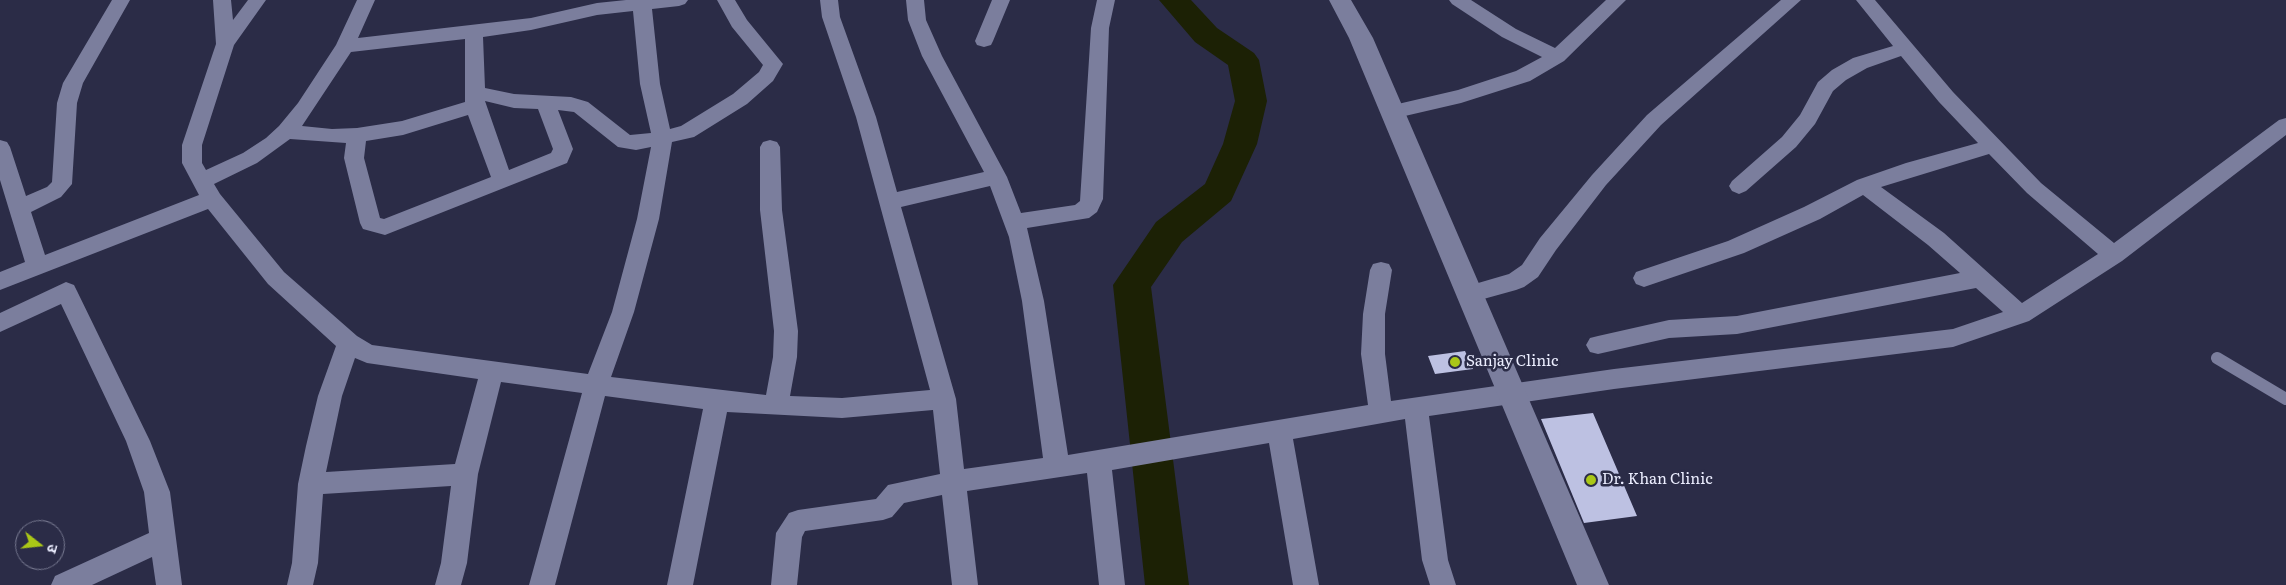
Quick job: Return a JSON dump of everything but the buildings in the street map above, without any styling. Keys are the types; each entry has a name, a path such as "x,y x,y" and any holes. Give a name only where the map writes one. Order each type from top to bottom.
{"street":[{"path":"21,208 54,192 62,184 67,103 73,83 120,0"},
{"path":"222,0 225,44"},
{"path":"257,0 225,44 192,146 192,163 208,190 276,278 349,343 367,354 717,401 776,406 842,408 944,399"},
{"path":"0,281 208,190 273,143 305,108 345,46 366,0"},
{"path":"286,130 332,136 403,128 476,99 546,104 562,103 580,108 625,142 636,143 662,139 687,132 740,99 771,70 773,64 739,24 726,0"},
{"path":"829,0 831,17 866,117 944,399 964,585"},
{"path":"915,0 917,20 932,56 997,177 1020,237 1033,301 1057,467"},
{"path":"984,41 1001,0"},
{"path":"1014,222 1081,212 1089,206 1092,199 1100,28 1106,0"},
{"path":"1340,0 1360,38 1593,585"},
{"path":"1392,112 1461,96 1522,76 1557,57 1616,0"},
{"path":"1469,294 1516,281 1530,271 1548,244 1599,180 1654,120 1792,0"},
{"path":"1865,0 1946,96 2034,188 2114,255"},
{"path":"1464,1 1509,33 1557,57"},
{"path":"345,46 474,32 531,24 597,10 661,2 650,84 662,139 648,219 624,312 596,384 542,585"},
{"path":"474,32 476,99 503,181"},
{"path":"1739,186 1788,142 1808,119 1825,87 1839,74 1860,63 1906,48"},
{"path":"357,134 354,158 371,223 385,227 554,162 564,152 546,104"},
{"path":"784,585 789,533 798,521 883,509 897,493 953,482 1108,460 1178,446 1416,408 1614,379 1953,338 2021,315 2114,255 2286,125"},
{"path":"1644,278 1736,247 1812,213 1864,185 1913,168 1993,146"},
{"path":"0,147 21,208 37,265"},
{"path":"770,147 770,210 786,331 785,357 776,406"},
{"path":"889,202 997,177"},
{"path":"1864,185 1936,239 1982,278 2021,315"},
{"path":"1381,270 1374,314 1373,354 1381,414"},
{"path":"1598,345 1669,329 1737,325 1982,278"},
{"path":"0,323 66,290 138,441 157,492 168,585"},
{"path":"300,585 305,563 311,484 330,396 349,343"},
{"path":"448,585 454,563 465,474 492,370"},
{"path":"680,585 717,401"},
{"path":"1416,408 1426,501 1435,560 1443,585"},
{"path":"1279,430 1306,585"},
{"path":"1108,460 1112,585"},
{"path":"311,484 465,474"},
{"path":"64,585 163,539"}],"lane":[{"path":"2217,358 2286,399"}],"waterway":[{"path":"1167,585 1132,285 1169,232 1219,192 1240,144 1251,101 1243,60 1206,35 1174,0"}],"place":[{"name":"Sanjay Clinic","path":"1455,362"},
{"name":"Dr. Khan Clinic","path":"1591,480"}]}
